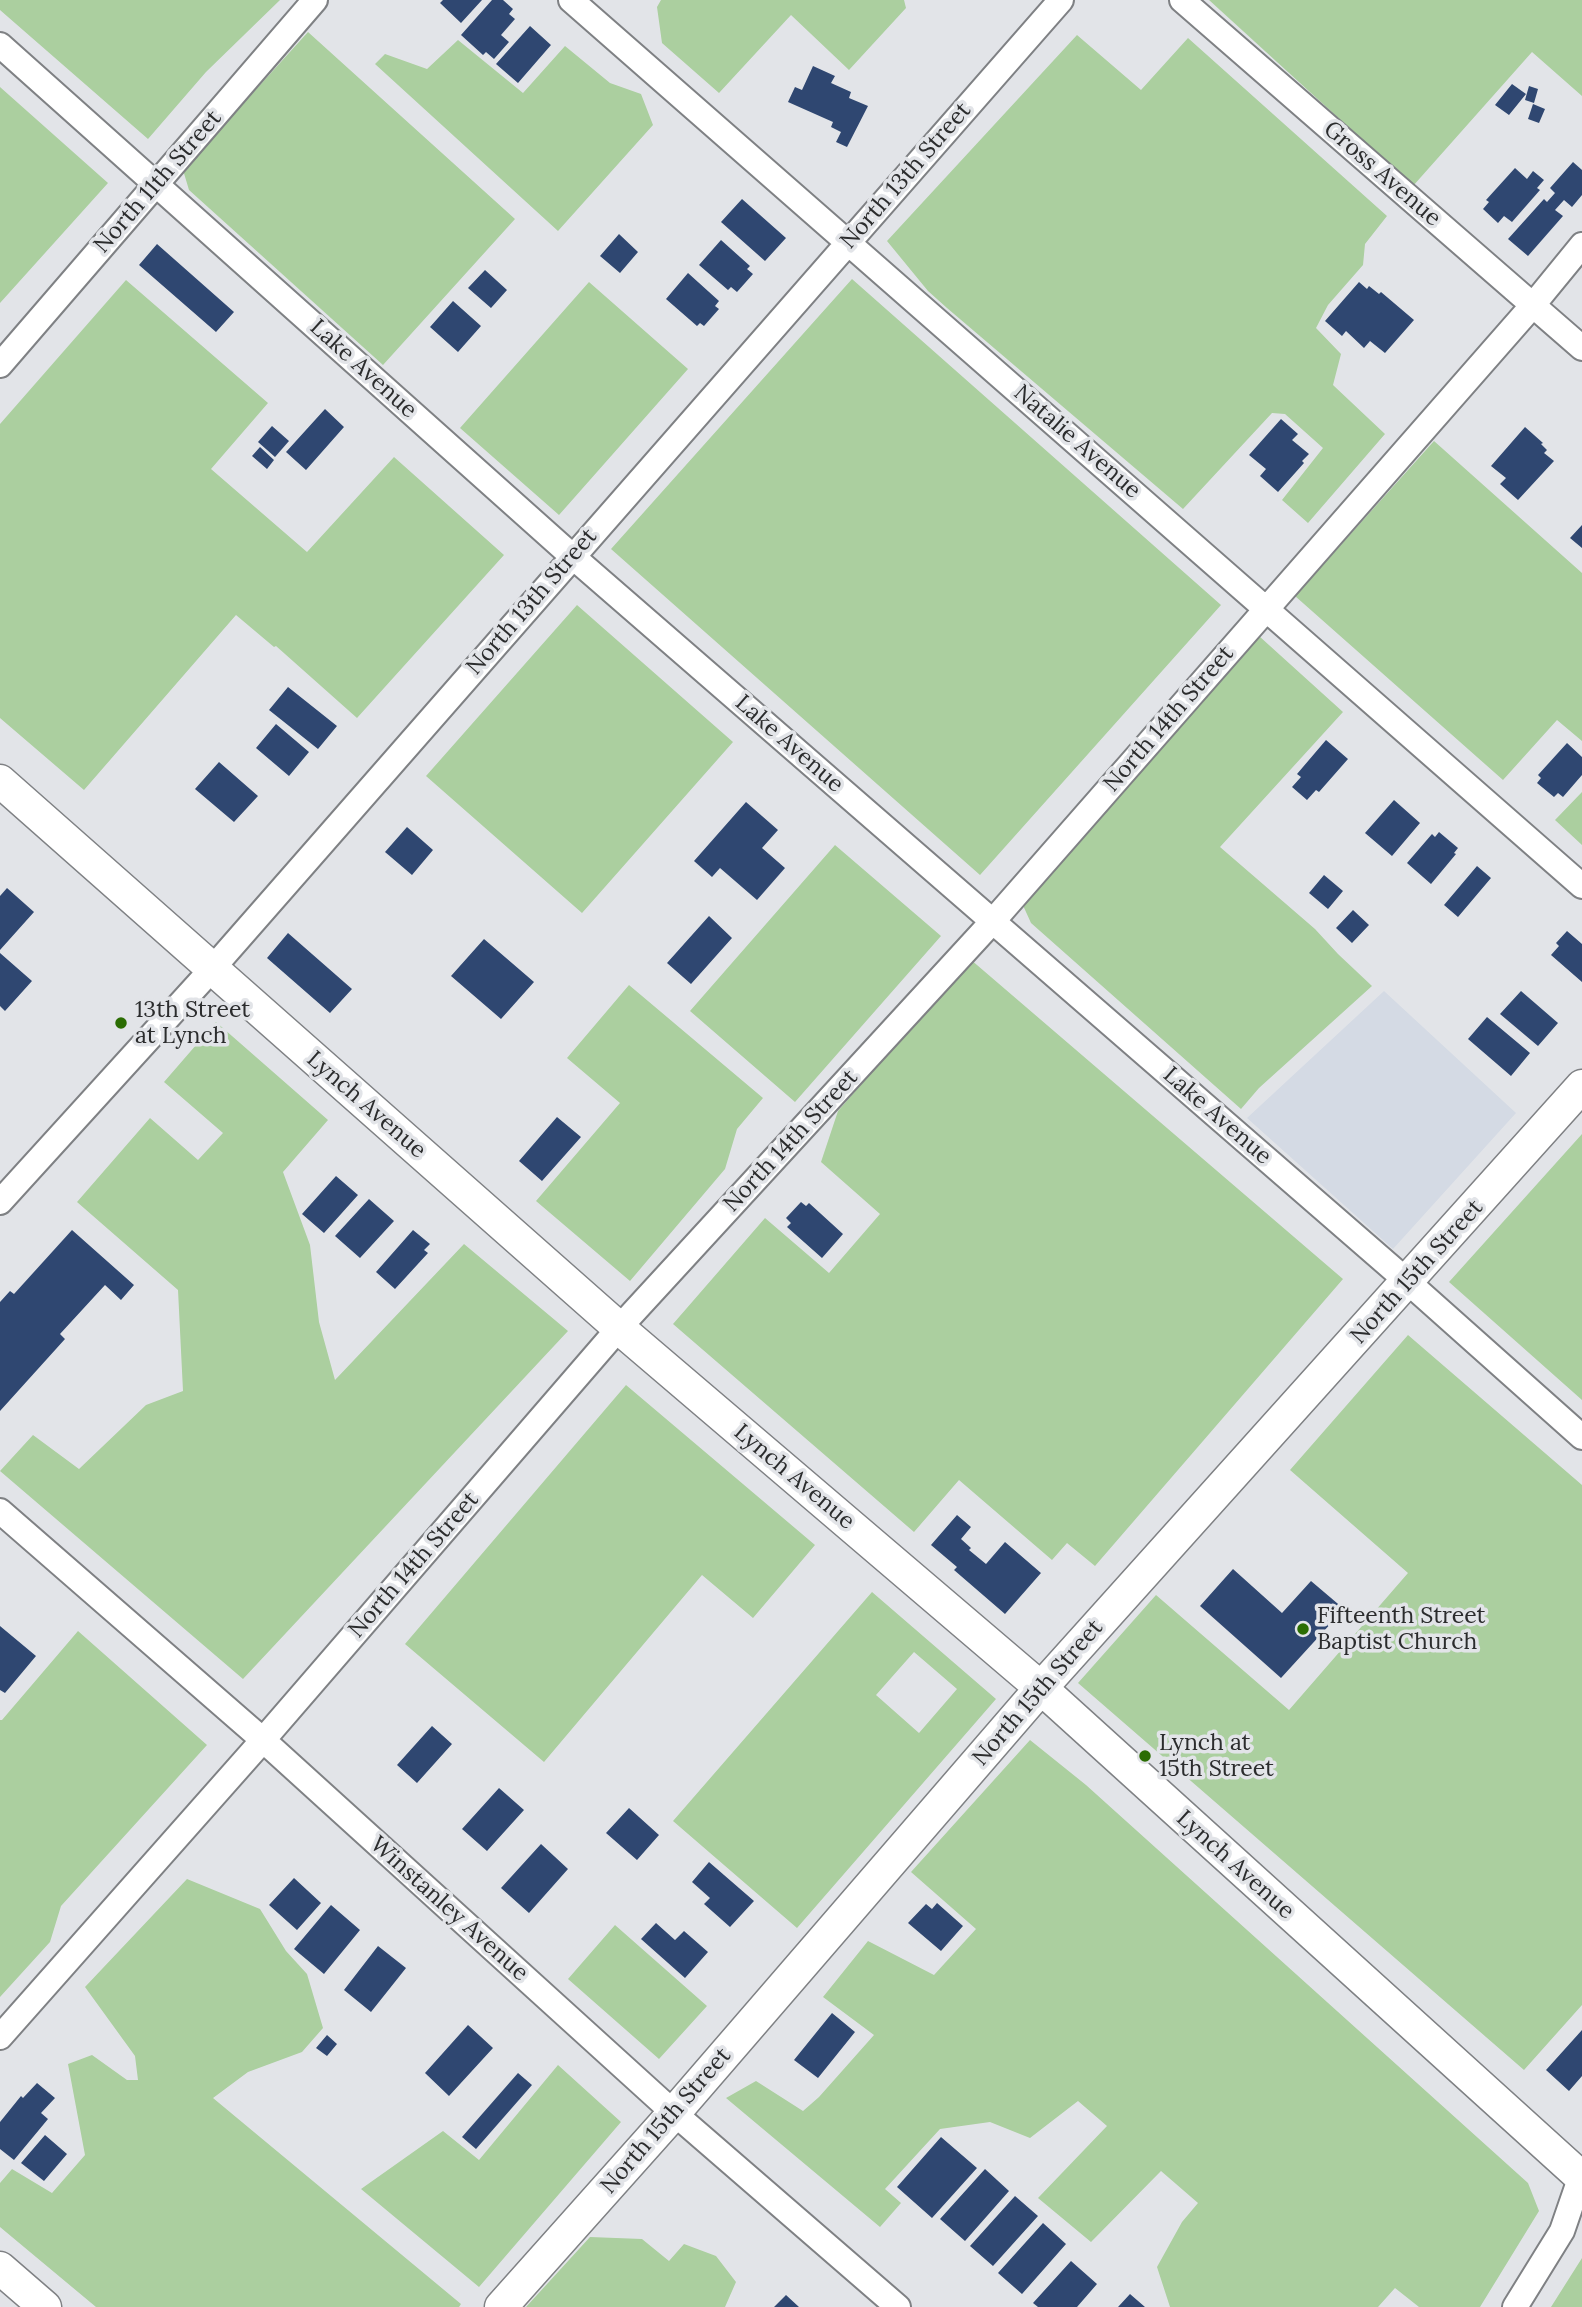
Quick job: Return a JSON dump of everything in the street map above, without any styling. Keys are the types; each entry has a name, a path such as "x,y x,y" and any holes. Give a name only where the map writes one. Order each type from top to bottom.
{"street":[{"name":"North 11th Street","path":"0,365 315,0"},
{"name":"Natalie Avenue","path":"571,0 1582,886"},
{"name":"North 13th Street","path":"0,1202 212,969 1061,0"},
{"name":"Gross Avenue","path":"1182,0 1582,348"},
{"name":"Lake Avenue","path":"0,45 572,556 1408,1282 1582,1437"},
{"name":"North 14th Street","path":"0,2037 263,1740 619,1328 993,921 1533,305 1582,245"},
{"name":"Lynch Avenue","path":"0,782 619,1328 1041,1688 1581,2176"},
{"name":"North 15th Street","path":"501,2307 674,2113 1041,1688 1582,1086"},
{"name":"Winstanley Avenue","path":"0,1511 263,1740 674,2113 898,2307"},
{"path":"1515,2307 1562,2231 1581,2176"},
{"path":"0,2268 45,2307"}],"shaded area":[{"path":"1384,991 1516,1113 1393,1249 1247,1118"}],"green space":[{"path":"0,0 280,0 206,72 148,139 0,10"},
{"path":"661,0 904,0 906,8 849,70 791,15 719,93 662,43 657,7"},
{"path":"1209,0 1582,0 1582,96 1532,52 1413,186"},
{"path":"308,32 515,219 383,365 189,190 183,170"},
{"path":"1077,35 1141,90 1188,38 1387,216 1365,244 1363,265 1328,305 1316,328 1341,354 1333,385 1385,434 1308,523 1282,500 1323,448 1285,414 1272,413 1183,509 928,291 887,241"},
{"path":"458,40 523,93 565,46 610,83 641,94 653,125 558,231 375,64 385,54 427,69"},
{"path":"0,87 108,183 0,303"},
{"path":"852,279 1221,605 980,875 611,549"},
{"path":"126,280 268,403 211,469 307,552 394,457 504,555 357,718 276,646 236,615 84,790 0,718 0,424"},
{"path":"589,282 688,369 559,515 460,428"},
{"path":"1434,441 1582,573 1582,741 1557,720 1503,780 1295,596"},
{"path":"577,605 733,742 582,913 426,776"},
{"path":"1259,636 1343,712 1220,847 1315,929 1372,986 1259,1088 1241,1109 1031,923 1021,901"},
{"path":"1582,792 1582,845 1555,820"},
{"path":"835,845 941,936 795,1102 690,1011"},
{"path":"970,959 1343,1279 1095,1566 1067,1543 1052,1560 959,1480 914,1532 673,1324 765,1218 829,1273 880,1214 821,1162 838,1111"},
{"path":"629,985 763,1098 737,1129 725,1169 630,1281 536,1201 620,1103 567,1058"},
{"path":"216,1022 328,1120 283,1172 310,1245 319,1322 335,1380 464,1244 568,1331 243,1679 0,1471 33,1435 79,1469 146,1405 183,1391 178,1290 77,1202 150,1118 198,1160 223,1133 164,1082"},
{"path":"1582,1134 1582,1400 1449,1282"},
{"path":"1408,1335 1582,1485 1582,2005 1524,2070 1078,1683 1156,1595 1289,1710 1408,1573 1290,1470"},
{"path":"626,1385 815,1545 753,1618 702,1575 544,1762 405,1644"},
{"path":"872,1592 996,1699 797,1928 673,1821","holes":["914,1652 957,1689 919,1733 876,1695"]},
{"path":"78,1631 207,1745 61,1906 50,1942 0,1997 0,1720"},
{"path":"1030,1740 1086,1785 1528,2183 1539,2211 1480,2307 1419,2307 1395,2288 1378,2307 1170,2307 1157,2267 1182,2222 1198,2203 1161,2171 1091,2242 1038,2198 1107,2126 1078,2101 1030,2138 990,2122 940,2129 885,2189 901,2203 880,2227 726,2098 756,2081 803,2111 819,2097 874,2035 823,1997 868,1941 934,1975 976,1929 911,1872"},
{"path":"187,1879 260,1909 286,1951 307,1974 323,2028 302,2052 248,2072 213,2098 461,2304 459,2307 96,2307 0,2227 0,2183 12,2169 52,2193 85,2155 68,2064 92,2055 127,2080 138,2080 135,2056 85,1987"},
{"path":"615,1925 707,2006 659,2059 568,1979"},
{"path":"558,2065 621,2122 479,2287 361,2189 443,2131 479,2160"},
{"path":"590,2237 642,2239 669,2261 684,2244 716,2256 736,2282 725,2307 526,2307"},
{"path":"1582,2258 1582,2307 1551,2307"}],"building":[{"path":"443,0 482,0 461,23 440,3"},
{"path":"492,0 503,0 513,9 509,14 515,19 501,35 509,42 494,59 486,52 483,55 461,35"},
{"path":"530,26 551,45 518,83 496,64"},
{"path":"813,66 835,76 831,83 851,92 849,98 868,106 847,147 836,142 841,132 831,127 833,122 788,102 795,87 802,90"},
{"path":"1512,84 1526,94 1509,115 1495,105"},
{"path":"1529,86 1538,89 1534,103 1525,100"},
{"path":"1533,104 1545,109 1539,123 1528,119"},
{"path":"1573,162 1582,170 1582,195 1572,207 1564,200 1555,210 1563,216 1528,256 1508,239 1544,199 1547,202 1555,193 1550,188"},
{"path":"1515,168 1527,179 1533,171 1544,180 1537,188 1540,190 1512,222 1504,216 1498,223 1483,209 1489,202 1486,200"},
{"path":"742,199 786,238 765,261 721,222"},
{"path":"619,234 638,252 620,273 600,256"},
{"path":"721,240 750,266 747,269 753,274 737,292 731,287 728,290 699,265"},
{"path":"157,244 234,312 216,332 139,265"},
{"path":"485,270 507,290 491,308 468,288"},
{"path":"688,273 719,301 715,306 719,309 704,326 700,323 697,326 666,299"},
{"path":"1359,282 1367,289 1369,286 1379,294 1381,292 1414,320 1385,353 1370,341 1364,348 1346,331 1342,336 1325,321"},
{"path":"453,301 481,326 458,352 430,327"},
{"path":"325,409 344,427 306,470 286,452"},
{"path":"1281,419 1298,434 1292,440 1309,454 1278,492 1260,476 1266,469 1249,455"},
{"path":"272,426 289,441 275,457 258,442"},
{"path":"1525,427 1543,443 1541,444 1547,450 1544,453 1554,461 1518,500 1500,484 1506,478 1491,466"},
{"path":"260,447 274,460 267,469 252,456"},
{"path":"1582,525 1582,548 1570,538"},
{"path":"288,687 337,726 318,749 269,710"},
{"path":"276,724 309,752 289,776 256,748"},
{"path":"1326,740 1348,759 1319,792 1316,790 1307,800 1292,787 1301,777 1297,774"},
{"path":"1567,743 1582,757 1582,775 1563,797 1558,793 1554,797 1537,783 1541,778 1538,775"},
{"path":"219,762 258,796 234,822 195,789"},
{"path":"1394,800 1420,823 1392,856 1365,833"},
{"path":"746,802 778,830 762,848 785,868 757,900 720,868 712,877 694,861"},
{"path":"407,827 433,850 412,875 385,852"},
{"path":"1439,832 1458,848 1431,884 1407,863 1432,834 1435,837"},
{"path":"1477,866 1491,878 1458,917 1444,905"},
{"path":"1324,875 1343,891 1328,909 1309,893"},
{"path":"7,888 34,912 0,950 0,896"},
{"path":"1353,910 1369,925 1352,943 1336,928"},
{"path":"709,916 732,938 691,984 667,963"},
{"path":"1567,931 1582,944 1582,982 1551,955 1559,946 1556,943"},
{"path":"288,933 352,989 330,1013 267,958"},
{"path":"484,939 534,982 501,1019 451,976"},
{"path":"0,953 32,981 5,1011 0,1006"},
{"path":"1521,991 1558,1023 1538,1046 1500,1014"},
{"path":"1487,1017 1530,1053 1511,1076 1468,1039"},
{"path":"557,1117 581,1137 542,1181 519,1161"},
{"path":"336,1176 358,1195 324,1233 302,1214"},
{"path":"369,1199 394,1221 360,1258 335,1236"},
{"path":"801,1202 806,1206 809,1203 843,1234 822,1258 787,1227 791,1223 786,1218"},
{"path":"72,1230 134,1285 121,1300 105,1285 60,1334 65,1339 0,1411 0,1302 10,1291 14,1294"},
{"path":"413,1230 430,1244 424,1250 428,1253 395,1289 376,1272"},
{"path":"957,1515 971,1527 961,1539 971,1548 969,1550 986,1564 1005,1542 1041,1573 1005,1614 954,1570 957,1567 931,1545"},
{"path":"1233,1569 1282,1613 1311,1581 1344,1609 1281,1678 1200,1606"},
{"path":"0,1626 36,1656 5,1693 0,1690"},
{"path":"432,1726 452,1744 417,1783 397,1765"},
{"path":"499,1788 524,1810 487,1851 462,1829"},
{"path":"629,1808 659,1835 637,1860 606,1833"},
{"path":"541,1844 568,1869 529,1913 501,1888"},
{"path":"709,1862 754,1901 730,1927 704,1904 710,1898 692,1882"},
{"path":"294,1878 321,1903 297,1930 269,1905"},
{"path":"937,1903 963,1926 941,1951 908,1923 926,1904 932,1909"},
{"path":"331,1905 360,1930 324,1974 294,1949"},
{"path":"656,1923 675,1940 684,1931 708,1952 685,1978 641,1939"},
{"path":"378,1946 406,1968 371,2012 344,1990"},
{"path":"832,2013 855,2032 818,2078 794,2060"},
{"path":"468,2025 493,2048 449,2096 425,2073"},
{"path":"1582,2030 1582,2076 1569,2091 1546,2070"},
{"path":"327,2035 337,2044 327,2056 316,2048"},
{"path":"518,2073 532,2085 476,2149 462,2137"},
{"path":"37,2083 55,2098 41,2113 48,2119 14,2160 0,2149 0,2122 21,2096 23,2098"},
{"path":"45,2135 67,2154 44,2181 21,2163"},
{"path":"941,2137 977,2168 932,2218 897,2187"},
{"path":"985,2169 1009,2191 965,2241 940,2219"},
{"path":"1015,2196 1038,2216 993,2266 970,2246"},
{"path":"1043,2223 1066,2244 1022,2294 998,2273"},
{"path":"1071,2261 1097,2284 1077,2307 1038,2307 1033,2303"},
{"path":"1130,2294 1145,2307 1118,2307"},
{"path":"786,2295 799,2307 774,2307"}],"place":[{"name":"13th Street at Lynch","path":"121,1023"},
{"name":"Fifteenth Street Baptist Church","path":"1303,1629"},
{"name":"Lynch at 15th Street","path":"1145,1756"}]}
